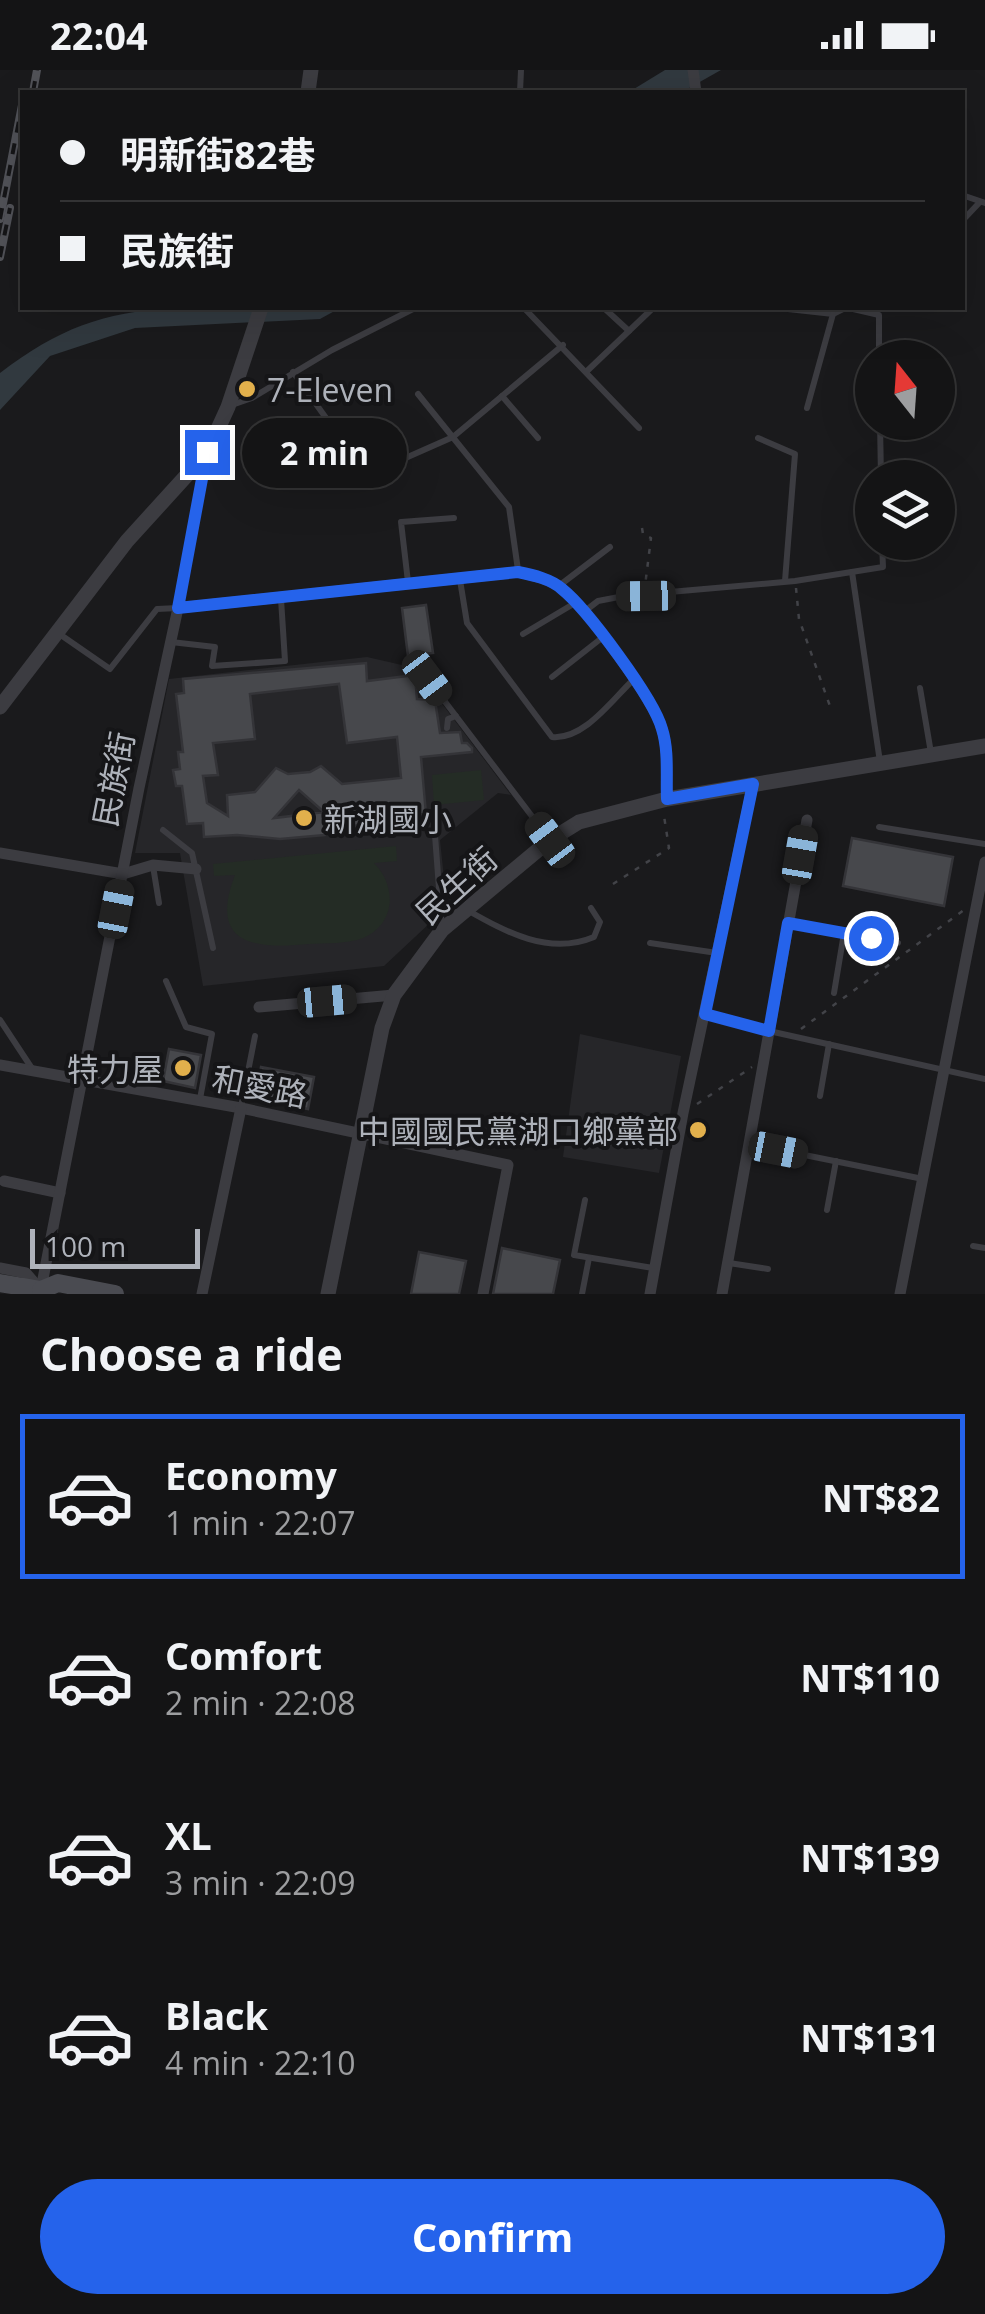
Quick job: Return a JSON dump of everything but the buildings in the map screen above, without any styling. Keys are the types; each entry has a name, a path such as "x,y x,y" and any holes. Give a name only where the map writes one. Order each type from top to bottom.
{"main road":[{"path":"0,1283 40,1293 58,1283 115,1294"}],"street":[{"path":"0,708 126,540 207,452 228,407 258,316"},
{"path":"178,608 518,572 560,586 604,636 658,716 663,731 667,799"},
{"name":"民族街","path":"40,1293 178,608"},
{"name":"民生街","path":"328,1294 382,1028 394,995 442,930 550,840 580,822 667,799 985,746"},
{"path":"650,1294 683,1113 753,784"},
{"path":"722,1294 806,820"},
{"path":"0,853 122,874 153,865 196,869"},
{"path":"900,1294 985,862"},
{"path":"259,1007 394,995"},
{"name":"和愛路","path":"0,1065 241,1108 508,1166 483,1294"},
{"path":"202,1294 241,1108"},
{"path":"4,1181 60,1193"},
{"path":"0,1268 26,1273 40,1293"}],"lane":[{"path":"228,407 252,398 411,310"},
{"path":"526,310 639,428"},
{"path":"606,310 629,331"},
{"path":"586,372 651,310"},
{"path":"797,310 833,314 842,310"},
{"path":"856,310 879,315"},
{"path":"879,340 879,315 883,310"},
{"path":"807,408 833,314"},
{"path":"294,372 367,475 453,437 562,345"},
{"path":"418,394 510,507 518,572"},
{"path":"502,396 538,438"},
{"path":"758,438 795,454 785,582"},
{"name":"民族街","path":"178,608 207,452"},
{"path":"408,582 401,522 454,518"},
{"path":"560,586 610,546"},
{"path":"523,634 598,601 795,581 883,568 883,560"},
{"path":"852,572 880,763"},
{"path":"460,578 467,623 552,737 564,738 580,730 633,680"},
{"path":"170,642 215,647 212,666 285,661 282,599"},
{"path":"57,632 110,669 157,609 178,608"},
{"path":"552,677 604,636"},
{"path":"427,678 550,840"},
{"path":"920,688 931,755"},
{"path":"447,728 448,719 456,716"},
{"path":"434,822 442,930"},
{"path":"880,826 985,844"},
{"path":"163,830 192,853 213,948"},
{"path":"153,865 160,903"},
{"path":"466,910 521,938 563,944 594,937 600,922 591,908"},
{"path":"788,923 898,943"},
{"path":"834,993 844,933"},
{"path":"650,943 718,953"},
{"path":"166,982 186,1027 212,1034 200,1101"},
{"path":"705,1014 985,1079"},
{"path":"0,1020 34,1071"},
{"path":"241,1108 256,1036"},
{"path":"820,1096 829,1044"},
{"path":"748,1144 923,1179"},
{"path":"827,1210 836,1162"},
{"path":"585,1200 574,1255 654,1269"},
{"path":"973,1246 985,1248"},
{"path":"582,1294 589,1258"},
{"path":"728,1263 768,1269"}],"path":[{"path":"642,528 643,534 651,538 646,596"},
{"path":"795,581 799,619 830,709"},
{"path":"613,884 668,848 663,822 667,799"},
{"path":"792,1036 978,900"},
{"path":"683,1113 764,1059"}],"shaded area":[{"path":"665,70 721,70 686,90 632,90"},
{"path":"148,310 336,310 320,319 135,328 50,356 0,410 0,373 62,334"},
{"name":"新湖國小","path":"367,657 415,668 511,795 498,793 440,840 447,907 384,966 203,986 180,853 135,853 169,679"},
{"path":"481,770 484,800 434,805 432,775"},
{"path":"396,846 397,861 374,863 387,882 387,914 374,932 350,941 271,945 242,938 232,929 228,916 228,898 235,875 214,876 213,864"},
{"path":"580,1034 681,1056 659,1173 563,1157"}],"railway":[{"path":"33,90 37,70"},
{"path":"0,219 20,115"},
{"path":"0,257 10,208"}],"place":[{"name":"7-Eleven","path":"247,389"},
{"name":"新湖國小","path":"304,818"},
{"name":"特力屋","path":"183,1068"},
{"name":"中國國民黨湖口鄉黨部","path":"698,1130"}],"route":[{"path":"207,452 178,608 518,572 534,576 560,586 584,612 658,716 665,747 667,799 753,784 705,1014 769,1031 788,923 871,938"}]}
